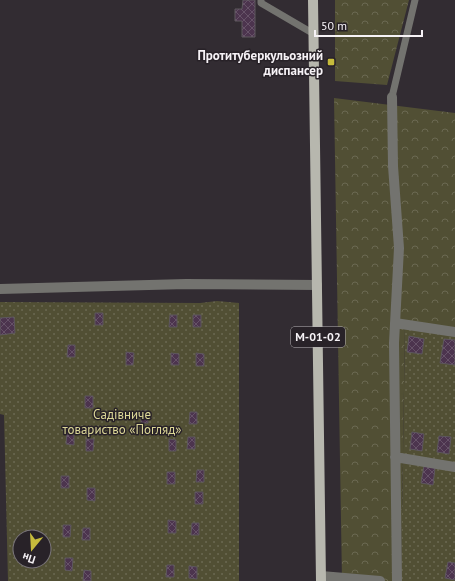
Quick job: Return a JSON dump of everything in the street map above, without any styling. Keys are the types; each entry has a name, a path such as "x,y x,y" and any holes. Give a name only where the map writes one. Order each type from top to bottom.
{"main road":[{"name":"М-01-02","path":"313,0 321,578"}],"street":[{"path":"392,97 393,166 399,248 395,323 397,581"},
{"path":"0,289 186,284 317,285"},
{"path":"395,323 455,332"},
{"path":"395,457 455,467"},
{"path":"321,578 380,581"}],"lane":[{"path":"261,0 261,3 314,34"},
{"path":"392,97 415,0"}],"green space":[{"path":"335,0 409,0 387,85 335,81"},
{"path":"334,98 455,113 455,332 405,325 401,581 342,581"},
{"name":"Садівниче товариство «Погляд»","path":"217,301 239,303 239,581 8,581 4,415 0,414 0,302 200,303"},
{"path":"405,325 455,332 455,581 401,581"}],"building":[{"path":"243,0 255,0 255,37 242,37 242,21 235,21 235,9 242,9"},
{"path":"95,313 103,313 103,325 95,325"},
{"path":"170,315 177,315 177,327 169,327"},
{"path":"193,315 201,315 201,327 193,327"},
{"path":"14,317 15,333 0,335 0,318"},
{"path":"409,336 424,339 422,354 407,352"},
{"path":"444,339 455,340 455,365 440,363"},
{"path":"68,345 75,345 75,357 67,357"},
{"path":"126,352 134,353 133,365 126,365"},
{"path":"171,353 179,354 179,365 171,365"},
{"path":"196,353 204,354 204,366 196,366"},
{"path":"85,396 93,396 93,408 85,408"},
{"path":"141,411 148,411 148,423 141,423"},
{"path":"190,412 197,412 197,424 189,424"},
{"path":"67,432 74,433 74,445 66,444"},
{"path":"412,432 424,434 422,451 410,449"},
{"path":"439,436 451,437 449,454 437,452"},
{"path":"188,437 195,437 195,449 187,449"},
{"path":"86,439 94,439 93,451 86,451"},
{"path":"169,439 176,440 176,451 169,451"},
{"path":"424,466 435,468 433,485 421,483"},
{"path":"197,470 204,470 204,482 196,482"},
{"path":"167,472 175,472 175,484 167,484"},
{"path":"61,476 69,476 69,488 61,488"},
{"path":"87,488 95,488 95,501 87,500"},
{"path":"195,492 203,492 203,504 195,504"},
{"path":"168,520 176,521 176,533 168,533"},
{"path":"192,523 199,523 199,535 191,535"},
{"path":"63,525 71,525 70,537 63,537"},
{"path":"83,528 90,528 90,540 82,540"},
{"path":"65,558 73,558 72,571 65,570"},
{"path":"448,562 455,563 455,580 445,578"},
{"path":"167,565 174,565 174,577 166,577"},
{"path":"189,566 197,567 197,579 189,578"},
{"path":"84,570 91,571 91,581 83,581"}],"place":[{"name":"Протитуберкульозний диспансер","path":"331,62"}]}
